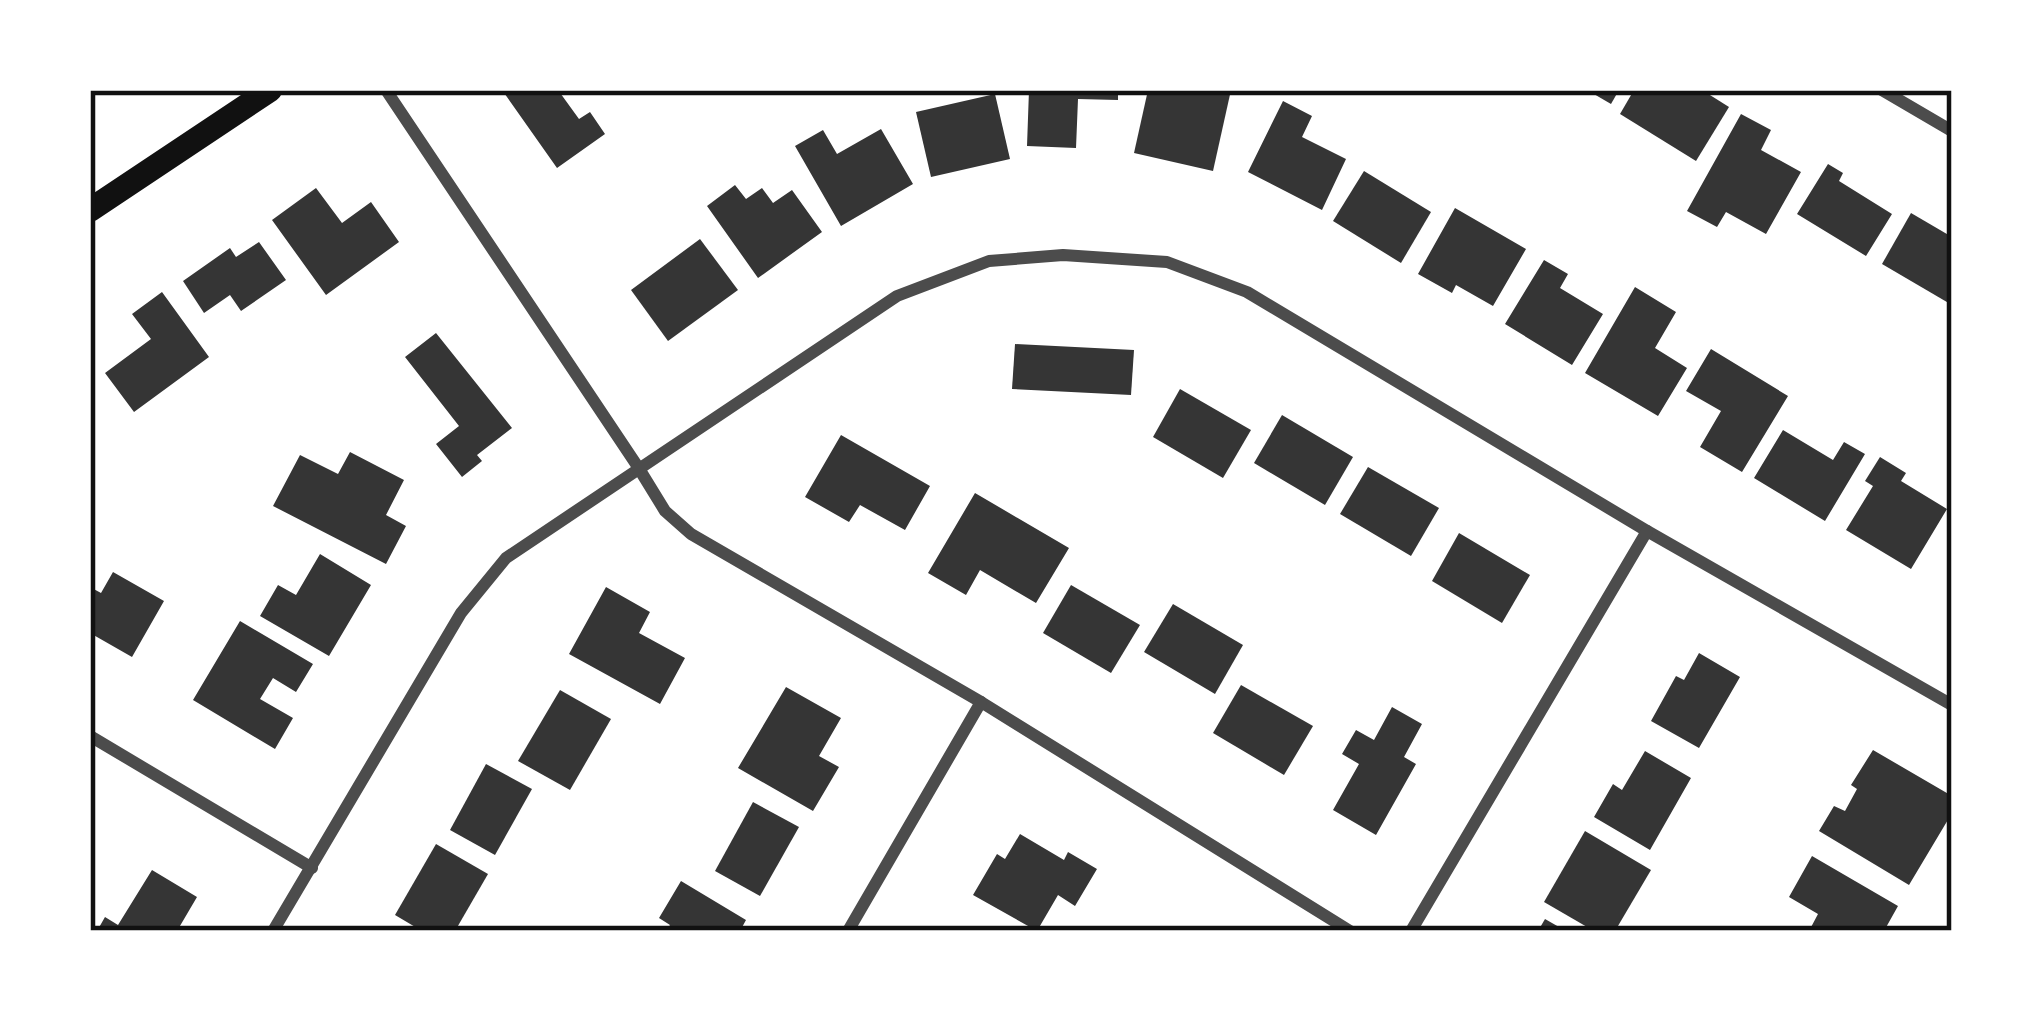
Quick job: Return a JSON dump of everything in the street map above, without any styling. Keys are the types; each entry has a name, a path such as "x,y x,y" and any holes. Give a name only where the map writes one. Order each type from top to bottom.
{"main road":[{"path":"90,210 270,90"}],"street":[{"path":"386,90 665,511 691,534 981,702 1350,931"},
{"path":"1882,90 1952,131"},
{"path":"273,931 444,640 506,558 896,296 989,261 1063,255 1167,262 1247,292 1647,531 1952,705"},
{"path":"1411,931 1647,531"},
{"path":"848,931 981,702"},
{"path":"90,736 311,868"}],"building":[{"path":"502,90 558,90 579,119 590,112 605,134 557,168"},
{"path":"1029,90 1118,90 1118,100 1078,99 1076,148 1027,146"},
{"path":"1148,90 1231,90 1213,171 1134,153"},
{"path":"1587,90 1619,90 1611,104"},
{"path":"1634,90 1702,90 1729,107 1696,161 1620,114"},
{"path":"995,94 1010,159 931,177 916,112"},
{"path":"1283,101 1312,116 1302,137 1346,159 1322,210 1248,172"},
{"path":"1741,114 1771,130 1761,150 1801,172 1766,234 1726,212 1717,227 1687,211"},
{"path":"881,129 913,184 841,226 795,146 823,130 837,154"},
{"path":"1828,164 1843,173 1839,181 1892,214 1866,256 1797,214"},
{"path":"1364,171 1431,212 1401,263 1333,221"},
{"path":"735,185 746,199 762,188 773,203 792,190 822,232 758,278 707,206"},
{"path":"316,188 342,223 371,202 399,242 326,295 272,220"},
{"path":"1455,208 1526,249 1493,306 1456,285 1452,293 1418,274"},
{"path":"1911,213 1952,237 1952,305 1882,264"},
{"path":"700,239 738,290 668,341 631,290"},
{"path":"259,242 286,280 241,311 230,295 204,313 183,281 230,248 236,257"},
{"path":"1544,260 1568,274 1560,288 1603,314 1572,365 1505,324"},
{"path":"1635,287 1676,312 1655,348 1687,368 1658,416 1585,373"},
{"path":"162,292 209,357 134,412 105,373 151,339 132,314"},
{"path":"436,333 512,428 477,455 482,461 462,477 436,444 459,426 405,357"},
{"path":"1015,344 1134,350 1131,395 1012,389"},
{"path":"1711,349 1788,396 1742,472 1700,447 1721,411 1686,391"},
{"path":"1180,389 1251,430 1223,478 1153,437"},
{"path":"1282,415 1353,457 1325,505 1254,463"},
{"path":"1783,430 1833,460 1844,442 1865,454 1825,521 1754,478"},
{"path":"841,435 930,486 905,530 860,505 849,522 805,497"},
{"path":"350,452 404,480 386,515 406,526 386,564 273,506 300,455 338,474"},
{"path":"1880,457 1906,473 1901,481 1947,509 1911,569 1846,530 1873,486 1865,481"},
{"path":"1368,467 1439,508 1411,556 1340,514"},
{"path":"975,493 1069,548 1036,603 980,570 966,595 928,573"},
{"path":"1459,533 1530,575 1502,623 1432,581"},
{"path":"320,554 371,585 329,656 260,616 278,585 296,595"},
{"path":"113,572 164,601 132,657 90,633 90,587 101,593"},
{"path":"1071,585 1140,625 1111,673 1043,633"},
{"path":"606,587 650,612 639,633 685,658 660,704 569,654"},
{"path":"1173,604 1243,645 1215,694 1144,652"},
{"path":"240,621 313,664 296,692 273,678 260,699 293,718 275,749 193,700"},
{"path":"1699,653 1740,677 1699,748 1651,721 1676,676 1684,680"},
{"path":"1241,685 1313,726 1284,775 1213,733"},
{"path":"786,687 841,718 819,756 839,767 813,811 738,768"},
{"path":"560,690 611,719 570,790 518,761"},
{"path":"1392,707 1422,724 1404,757 1416,764 1376,835 1333,810 1359,764 1342,754 1356,730 1374,740"},
{"path":"1873,750 1952,796 1952,813 1909,885 1819,831 1834,806 1845,811 1857,789 1851,785"},
{"path":"1645,751 1691,778 1650,850 1594,817 1613,784 1622,790"},
{"path":"486,764 532,789 495,855 450,830"},
{"path":"753,802 799,827 760,896 715,871"},
{"path":"1585,831 1651,870 1615,931 1594,931 1544,902"},
{"path":"1020,834 1064,860 1068,852 1097,869 1075,906 1058,895 1037,931 973,895 997,854 1005,859"},
{"path":"436,844 488,874 455,931 422,931 395,915"},
{"path":"1812,856 1898,906 1884,931 1809,931 1818,914 1789,897"},
{"path":"152,870 197,897 177,931 97,931 105,917 118,925"},
{"path":"681,881 746,920 740,931 666,931 670,925 659,918"},
{"path":"1545,919 1566,931 1538,931"}]}
